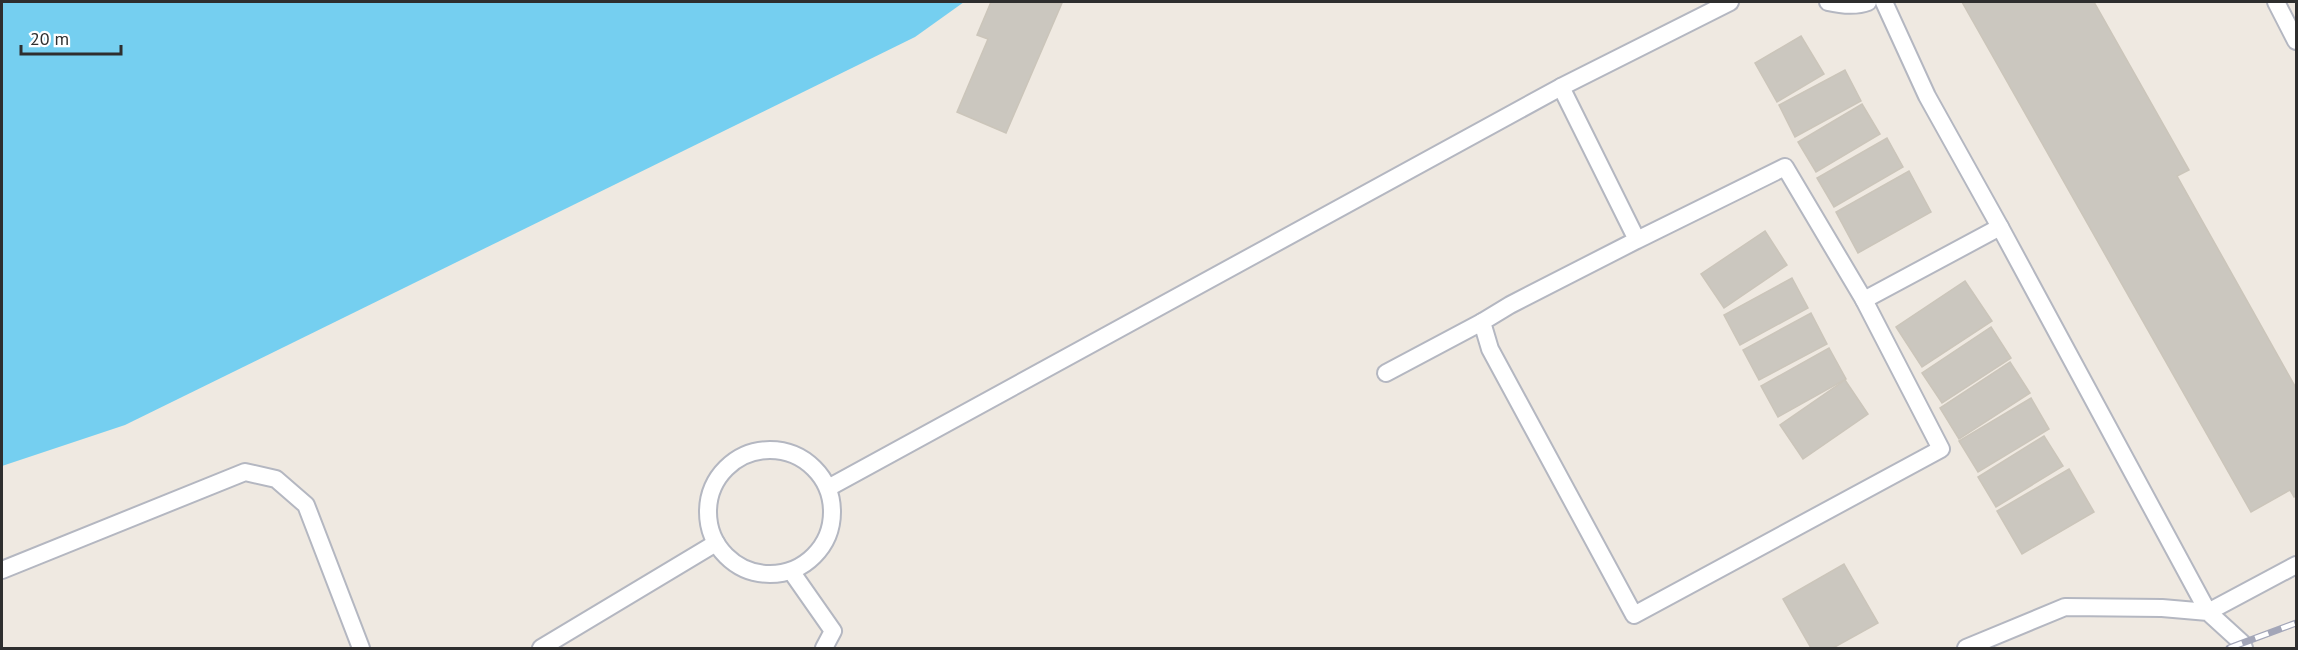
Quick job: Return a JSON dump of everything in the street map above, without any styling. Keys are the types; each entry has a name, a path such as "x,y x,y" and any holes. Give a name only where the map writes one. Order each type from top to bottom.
{"lane":[{"path":"828,488 1561,87 1730,2"},
{"path":"1828,2 1841,5 1868,2"},
{"path":"1884,2 1927,96 2208,612 2242,643 2244,648"},
{"path":"2276,2 2296,41"},
{"path":"1561,87 1637,240"},
{"path":"1386,373 1510,305 1785,167 1864,300 1941,448 1635,615 1490,350 1482,322"},
{"path":"1864,300 2000,227"},
{"path":"764,450 784,451 802,458 818,471 828,488 832,507 831,527 823,545 810,560 791,571 770,574 748,570 730,559 716,543 709,522 709,501 716,482 728,466 745,455 764,450"},
{"path":"2,570 245,472 276,479 306,505 361,648"},
{"path":"541,648 716,543"},
{"path":"1966,648 2065,607 2162,608 2208,612 2296,565"},
{"path":"791,571 833,631 824,648"}],"water":[{"path":"2,2 964,2 915,37 125,425 2,466"}],"building":[{"path":"991,2 1062,3 1006,133 957,112 988,39 977,35"},
{"path":"1962,2 2094,2 2189,170 2177,176 2296,388 2296,496 2294,497 2290,490 2251,512"},
{"path":"1801,36 1824,74 1777,102 1755,63"},
{"path":"1845,70 1861,101 1795,137 1779,105"},
{"path":"1862,104 1880,134 1816,172 1798,142"},
{"path":"1887,138 1903,167 1834,207 1817,178"},
{"path":"1909,171 1931,212 1858,253 1836,212"},
{"path":"1765,231 1787,265 1724,308 1701,274"},
{"path":"1792,278 1808,308 1740,345 1724,315"},
{"path":"1965,281 1992,321 1922,367 1896,327"},
{"path":"1811,313 1827,344 1759,380 1743,350"},
{"path":"1991,327 2011,358 1942,403 1922,373"},
{"path":"1829,348 1846,379 1778,417 1761,386"},
{"path":"2010,362 2030,393 1959,439 1940,408"},
{"path":"1845,380 1868,414 1803,459 1780,425"},
{"path":"2031,398 2049,429 1978,472 1959,441"},
{"path":"2044,436 2063,466 1996,507 1978,477"},
{"path":"2069,469 2094,512 2022,554 1997,511"},
{"path":"1844,564 1878,623 1833,648 1811,648 1783,599"}],"railway":[{"path":"2229,648 2296,623"}]}
